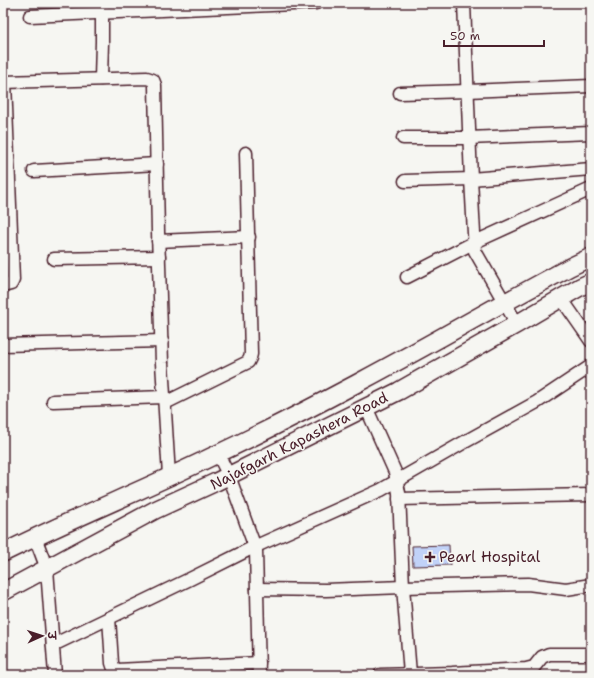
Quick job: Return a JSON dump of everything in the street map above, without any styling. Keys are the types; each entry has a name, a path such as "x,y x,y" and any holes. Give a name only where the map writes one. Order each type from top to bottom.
{"main road":[{"name":"Najafgarh Kapashera Road","path":"3,553 218,454 392,365 501,304 591,257"},
{"path":"570,267 586,284"},
{"name":"Najafgarh Kapashera Road","path":"3,592 155,510 228,476 399,391 586,284"}],"street":[{"path":"30,16 102,8 228,7 316,3"},
{"path":"464,3 475,251 517,324"},
{"path":"101,79 102,8"},
{"path":"3,286 12,284 13,280 4,82 148,78 153,80 155,85 158,241 169,476"},
{"path":"400,93 591,86"},
{"path":"403,138 469,138 591,133"},
{"path":"53,401 165,400 248,362 251,354 246,153"},
{"path":"34,171 157,164"},
{"path":"405,181 471,179 591,169"},
{"path":"407,277 475,242 591,189"},
{"path":"158,241 248,237"},
{"path":"54,259 159,257"},
{"path":"561,298 591,341"},
{"path":"3,345 162,341"},
{"path":"54,646 254,547 381,490 537,402 591,366"},
{"path":"366,407 395,472 399,499 403,587 410,674"},
{"path":"109,618 112,664 114,669 259,669 256,550 228,476 218,454"},
{"path":"399,499 591,495"},
{"path":"35,537 47,569 55,675"},
{"path":"257,590 326,590 528,584 566,589 591,585"},
{"path":"380,675 459,674 526,669 534,667 542,657 549,654 591,654"}],"building":[{"path":"449,545 450,565 413,566 412,546"}],"place":[{"name":"Pearl Hospital","path":"430,557"}]}
